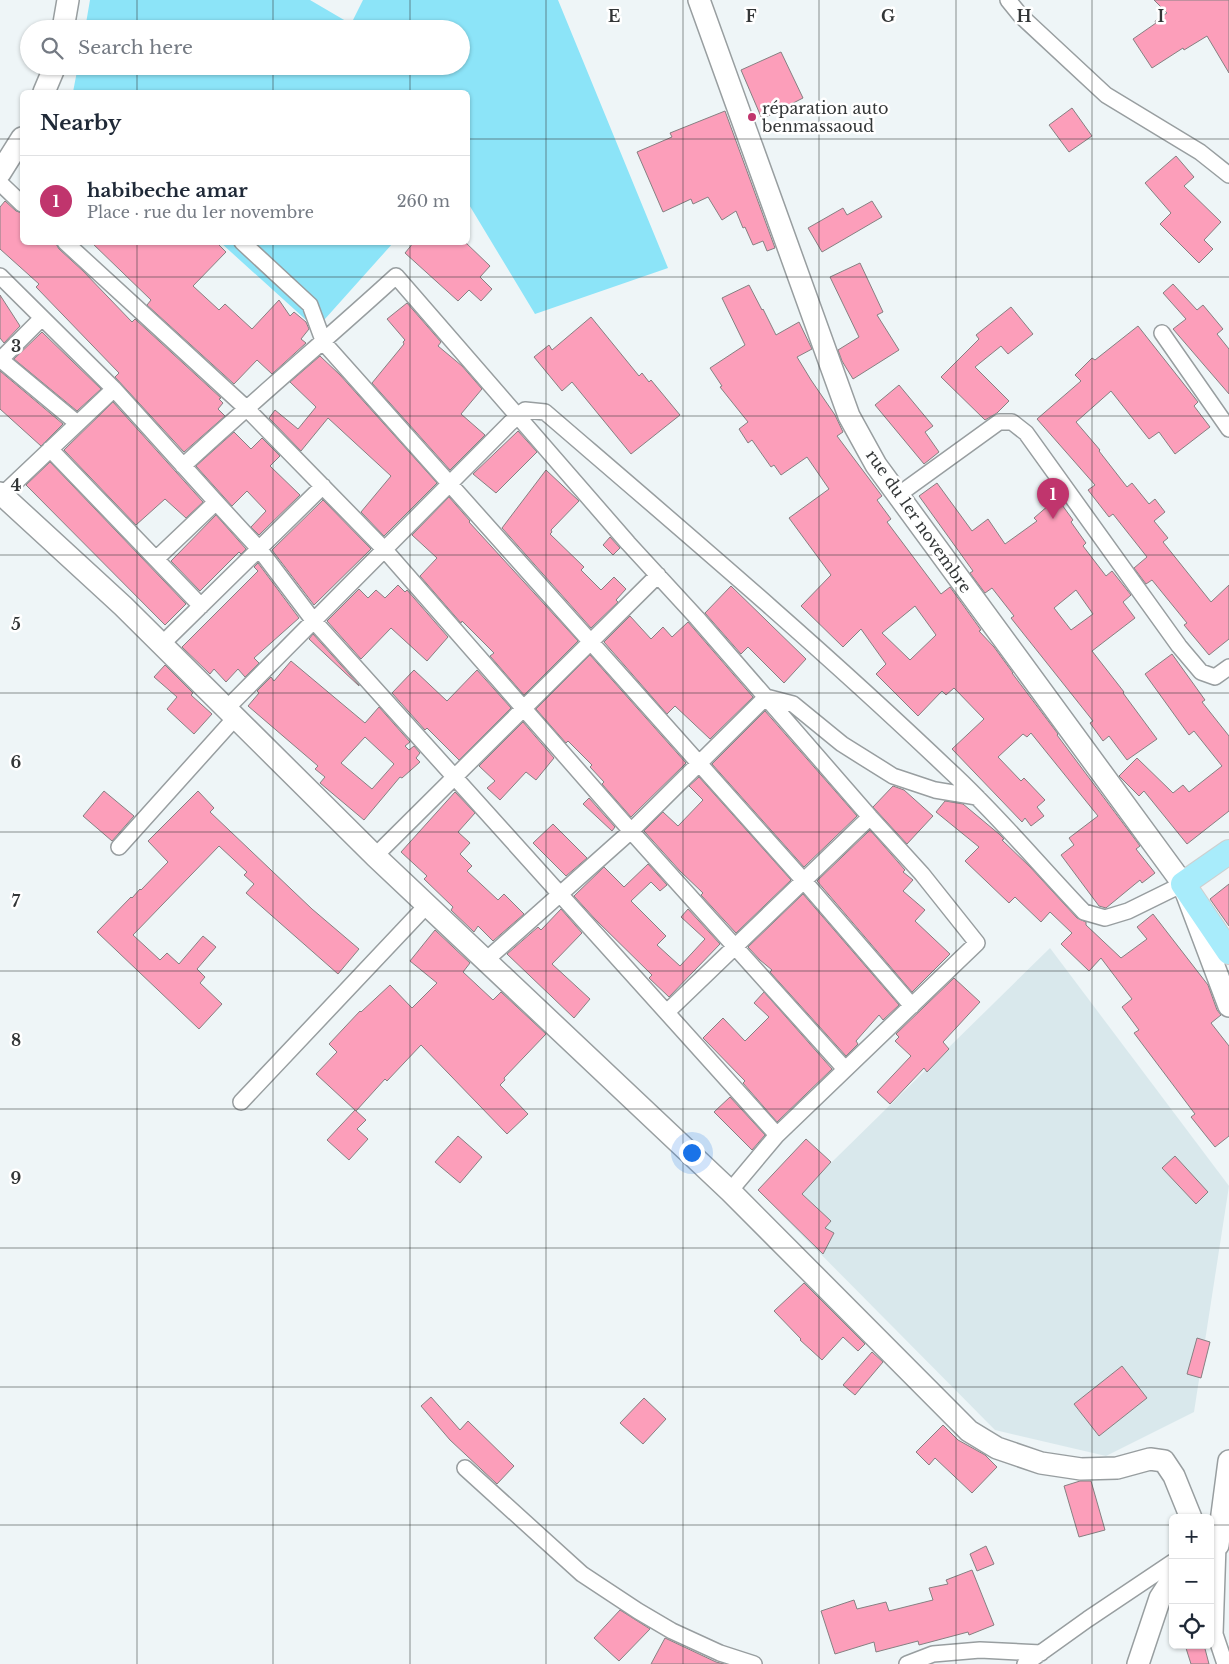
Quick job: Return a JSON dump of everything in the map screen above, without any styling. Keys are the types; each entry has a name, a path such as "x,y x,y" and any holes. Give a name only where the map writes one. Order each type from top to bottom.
{"main road":[{"path":"1229,852 1183,884 1229,952"}],"street":[{"path":"65,20 68,0"},
{"name":"rue du 1er novembre","path":"699,0 849,416 876,465 1183,884 1229,1006"},
{"path":"1008,0 1022,16 1106,96 1200,152 1229,175"},
{"path":"45,90 51,75"},
{"path":"0,173 20,141"},
{"path":"0,183 20,202"},
{"path":"68,245 246,408 384,549 734,948 845,1069"},
{"path":"245,245 310,306 324,343 804,881 912,1006"},
{"path":"0,276 114,389 260,550 313,620 559,895 778,1135"},
{"path":"183,466 246,408 324,343 396,276 922,874 977,943 778,1135 730,1192"},
{"path":"42,318 0,360 77,423"},
{"path":"1162,333 1229,429"},
{"path":"114,389 1,494 116,600 375,856 730,1192 969,1431 997,1448 1041,1463 1081,1469 1117,1468 1150,1459 1164,1461 1174,1476 1189,1514"},
{"path":"119,847 231,713 313,620 525,410 545,412 798,631 949,769 1084,912 1105,918 1128,911 1183,884"},
{"path":"898,495 998,422 1012,422 1026,433 1179,646 1201,672 1216,677 1229,667"},
{"path":"50,449 201,606"},
{"path":"161,645 260,550 323,486"},
{"path":"156,559 216,502"},
{"path":"375,856 658,574"},
{"path":"766,697 793,704 842,744 893,776 934,790 977,797"},
{"path":"486,961 631,831 766,697"},
{"path":"667,1012 870,817"},
{"path":"241,1102 427,905"},
{"path":"1214,1536 1229,1461"},
{"path":"465,1468 582,1574 672,1631 720,1653 754,1664"},
{"path":"1212,1559 1215,1634 1226,1664"},
{"path":"1025,1664 1169,1565"},
{"path":"1138,1664 1160,1598 1169,1584"},
{"path":"908,1664 933,1654 980,1650 1041,1653"}],"shaded area":[{"path":"90,0 310,0 344,20 87,20"},
{"path":"363,0 558,0 668,268 535,314 470,206 470,90 73,90 76,75 470,75 470,20 353,20"},
{"path":"223,245 391,245 316,329"},
{"path":"1050,948 1229,1186 1194,1412 1106,1456 995,1430 780,1213"}],"building":[{"path":"1154,0 1229,0 1229,73 1207,36 1184,50 1183,48 1152,68 1133,39 1167,13"},
{"path":"781,52 803,98 762,119 741,70"},
{"path":"1072,108 1092,136 1069,152 1049,125"},
{"path":"725,111 775,248 767,251 763,241 753,245 736,211 722,220 708,197 693,204 691,199 663,212 637,152 672,137 670,133"},
{"path":"1176,156 1194,177 1184,186 1221,222 1204,240 1213,249 1199,263 1160,224 1171,213 1145,183"},
{"path":"5,201 20,212 20,245 57,245 132,322 135,319 221,398 219,399 223,403 218,409 225,416 184,452 115,377 119,373 36,287 39,284 0,249 0,207"},
{"path":"872,201 882,217 822,252 808,228 843,208 847,215"},
{"path":"94,245 219,245 226,252 193,286 219,310 225,304 252,329 279,300 290,316 294,312 306,322 309,329 301,339 306,343 272,374 257,360 234,384 147,305 151,300"},
{"path":"412,245 468,245 490,266 480,277 492,289 481,301 469,290 458,301 405,253"},
{"path":"860,263 883,312 877,315 899,350 853,379 842,361 838,350 859,337 830,277"},
{"path":"1173,284 1197,310 1203,305 1223,329 1217,334 1229,349 1229,394 1173,329 1186,319 1163,293"},
{"path":"749,285 776,335 799,322 812,349 797,357 835,415 843,432 837,436 882,496 877,500 891,519 887,522 941,594 950,587 981,630 979,631 994,647 1140,846 1136,849 1155,873 1142,883 1140,880 1106,908 1099,906 1061,855 1074,845 1069,838 1098,816 1031,733 1027,737 1023,734 998,757 1021,781 1024,778 1045,800 1037,807 1044,816 1031,826 1025,818 1022,822 952,749 984,719 954,688 946,695 942,691 918,716 876,674 886,664 861,629 843,647 801,606 831,575 789,518 829,489 807,457 781,475 774,465 771,467 752,440 748,443 739,429 748,422 720,387 722,386 710,368 745,345 722,298","holes":["915,606 936,635 910,660 882,633"]},
{"path":"0,295 20,326 4,343 0,338"},
{"path":"407,303 441,342 438,346 462,366 482,389 461,414 485,435 450,470 372,383 404,344 405,340 387,319"},
{"path":"1011,307 1033,334 1008,354 1001,346 975,367 1009,401 997,413 985,420 941,377 979,339 976,335"},
{"path":"591,317 639,376 642,373 649,382 651,380 680,415 631,454 572,382 562,391 534,357 549,345 552,350"},
{"path":"1138,326 1198,402 1194,406 1210,427 1175,454 1159,432 1149,439 1111,391 1076,422 1100,450 1127,487 1132,483 1149,504 1155,499 1165,512 1154,521 1168,538 1163,542 1211,602 1229,585 1229,639 1209,655 1184,625 1187,623 1152,580 1146,584 1134,568 1147,557 1113,514 1109,517 1088,490 1095,485 1037,419 1081,381 1075,375 1092,358 1095,360"},
{"path":"42,332 101,389 77,411 14,359"},
{"path":"320,356 340,375 437,483 384,536 361,512 391,476 328,418 301,451 269,418 275,410 298,429 316,407 290,382"},
{"path":"0,371 63,424 41,446 0,409"},
{"path":"899,385 933,426 925,432 939,452 924,464 875,405"},
{"path":"113,402 203,502 186,518 165,499 136,525 64,450"},
{"path":"518,431 537,452 496,493 473,474"},
{"path":"234,432 251,449 262,438 280,456 270,466 300,495 259,535 251,527 266,511 247,491 232,506 196,466"},
{"path":"50,462 186,604 165,625 26,485"},
{"path":"546,470 579,501 551,530 550,534 584,567 581,570 601,590 614,577 626,589 616,600 618,602 591,628 502,528"},
{"path":"937,483 972,531 988,519 1005,544 1037,521 1034,518 1057,498 1073,520 1071,522 1086,543 1083,546 1106,576 1112,571 1131,595 1123,602 1135,618 1092,651 1157,739 1127,760 1109,736 1103,741 1090,723 1093,721 1011,618 1014,616 992,588 985,593 970,573 973,571 919,496","holes":["1076,590 1093,614 1071,630 1054,608"]},
{"path":"449,497 469,522 578,641 524,695 490,656 494,653 462,621 461,623 420,576 437,558 412,535"},
{"path":"323,500 371,549 314,605 272,550"},
{"path":"216,515 246,549 241,554 239,552 200,591 171,561"},
{"path":"610,537 620,548 613,555 603,545"},
{"path":"258,563 299,618 254,658 259,663 245,677 238,669 226,682 214,669 210,674 182,647 258,571 254,567"},
{"path":"398,585 405,592 407,590 448,637 427,661 391,628 361,659 327,621 359,589 368,598 376,590 385,598"},
{"path":"731,586 806,659 784,683 748,647 741,654 705,613"},
{"path":"630,616 651,639 663,627 672,637 688,622 753,697 710,739 675,706 667,714 604,642"},
{"path":"313,634 359,685 359,686 309,639"},
{"path":"1172,654 1205,700 1202,702 1229,736 1229,811 1187,844 1144,791 1139,796 1119,776 1137,758 1173,793 1183,785 1189,792 1222,766 1194,731 1189,735 1145,674"},
{"path":"590,655 686,763 631,817 602,784 604,782 590,767 592,765 568,741 566,743 536,709"},
{"path":"291,661 365,723 379,707 410,742 405,746 409,750 414,746 420,753 416,758 420,762 402,778 400,777 364,820 320,783 325,777 315,769 318,766 248,706 259,693 257,691 271,677 274,681","holes":["365,737 394,764 372,789 341,763"]},
{"path":"165,665 193,693 191,695 212,714 194,734 167,709 177,697 154,677"},
{"path":"414,670 447,701 477,670 511,708 459,760 427,728 425,730 392,693"},
{"path":"765,711 857,816 804,867 712,764"},
{"path":"523,722 554,758 536,780 526,772 500,800 487,788 495,781 479,766"},
{"path":"699,777 791,880 736,933 701,895 703,893 644,831 663,812 678,826 703,800 689,786"},
{"path":"893,786 904,790 933,816 907,844 873,807"},
{"path":"104,791 134,816 112,841 83,816"},
{"path":"198,791 214,808 210,812 312,909 359,949 338,974 246,893 254,884 244,875 247,872 219,846 133,935 160,960 167,953 179,964 203,936 216,947 197,969 205,977 200,983 222,1004 199,1029 97,932 168,862 148,841"},
{"path":"455,792 475,813 458,832 470,843 460,854 472,866 467,871 498,900 504,894 524,914 493,941 478,926 474,932 451,910 453,907 424,879 427,876 401,852"},
{"path":"589,798 615,827 612,831 583,804"},
{"path":"945,801 963,804 999,834 1004,839 1002,840 1077,918 1086,922 1086,925 1121,958 1147,939 1137,927 1153,914 1208,985 1217,1010 1221,1015 1211,1023 1229,1046 1229,1136 1215,1147 1191,1117 1195,1114 1134,1033 1139,1030 1122,1007 1132,999 1101,958 1089,971 1061,944 1072,933 1050,912 1041,922 1015,897 1009,903 965,861 979,847 936,812"},
{"path":"553,824 587,858 566,876 533,843"},
{"path":"870,830 905,870 903,872 913,880 903,891 925,910 915,921 950,954 912,992 817,881"},
{"path":"648,864 667,885 660,891 651,882 631,901 666,936 657,945 680,966 705,939 681,917 688,909 720,944 669,997 649,978 652,975 574,896 604,867 624,887"},
{"path":"1229,884 1229,926 1210,899"},
{"path":"803,894 899,1005 883,1020 879,1015 856,1041 858,1044 846,1056 770,972 772,970 748,947"},
{"path":"561,909 582,933 552,964 590,999 574,1018 507,954 538,927 541,930"},
{"path":"435,930 470,963 463,972 493,1000 501,992 546,1034 504,1078 505,1080 500,1085 528,1114 507,1134 421,1045 387,1081 385,1079 356,1111 316,1074 337,1052 329,1044 360,1011 390,985 412,1008 437,983 410,961"},
{"path":"954,978 980,1002 943,1042 949,1049 927,1072 924,1068 890,1104 877,1092 911,1056 895,1041 899,1037 896,1034"},
{"path":"764,992 832,1069 777,1122 743,1083 745,1081 703,1038 723,1018 745,1041 769,1017 754,1003"},
{"path":"730,1097 765,1135 752,1150 714,1112"},
{"path":"355,1110 366,1120 357,1129 368,1139 349,1160 327,1140"},
{"path":"458,1136 482,1157 460,1183 435,1162"},
{"path":"806,1139 831,1162 802,1194 831,1221 825,1228 834,1233 823,1254 758,1190"},
{"path":"1175,1156 1208,1192 1196,1204 1162,1168"},
{"path":"804,1283 865,1344 858,1351 843,1337 822,1360 800,1340 774,1311"},
{"path":"1197,1338 1210,1342 1201,1378 1187,1374"},
{"path":"872,1352 883,1362 855,1395 843,1385"},
{"path":"1122,1366 1147,1398 1099,1436 1074,1404"},
{"path":"431,1397 460,1430 468,1421 514,1466 497,1484 450,1440 421,1406"},
{"path":"644,1398 666,1419 643,1444 620,1423"},
{"path":"943,1425 958,1440 985,1455 997,1467 972,1493 935,1458 929,1465 916,1452"},
{"path":"1080,1481 1091,1481 1105,1530 1079,1537 1064,1486"},
{"path":"986,1546 994,1564 977,1571 970,1554"},
{"path":"972,1570 994,1625 969,1635 968,1632 919,1645 918,1641 876,1652 874,1642 835,1654 821,1611 854,1600 857,1609 886,1602 889,1611 933,1600 929,1588 948,1584 946,1580"},
{"path":"620,1610 650,1629 619,1661 594,1638"},
{"path":"665,1638 716,1662 724,1664 651,1664"},
{"path":"1186,1649 1205,1649 1209,1664 1191,1664"}],"place":[{"name":"réparation auto benmassaoud","path":"752,117"},
{"name":"habibeche amar","path":"1053,519"}]}
